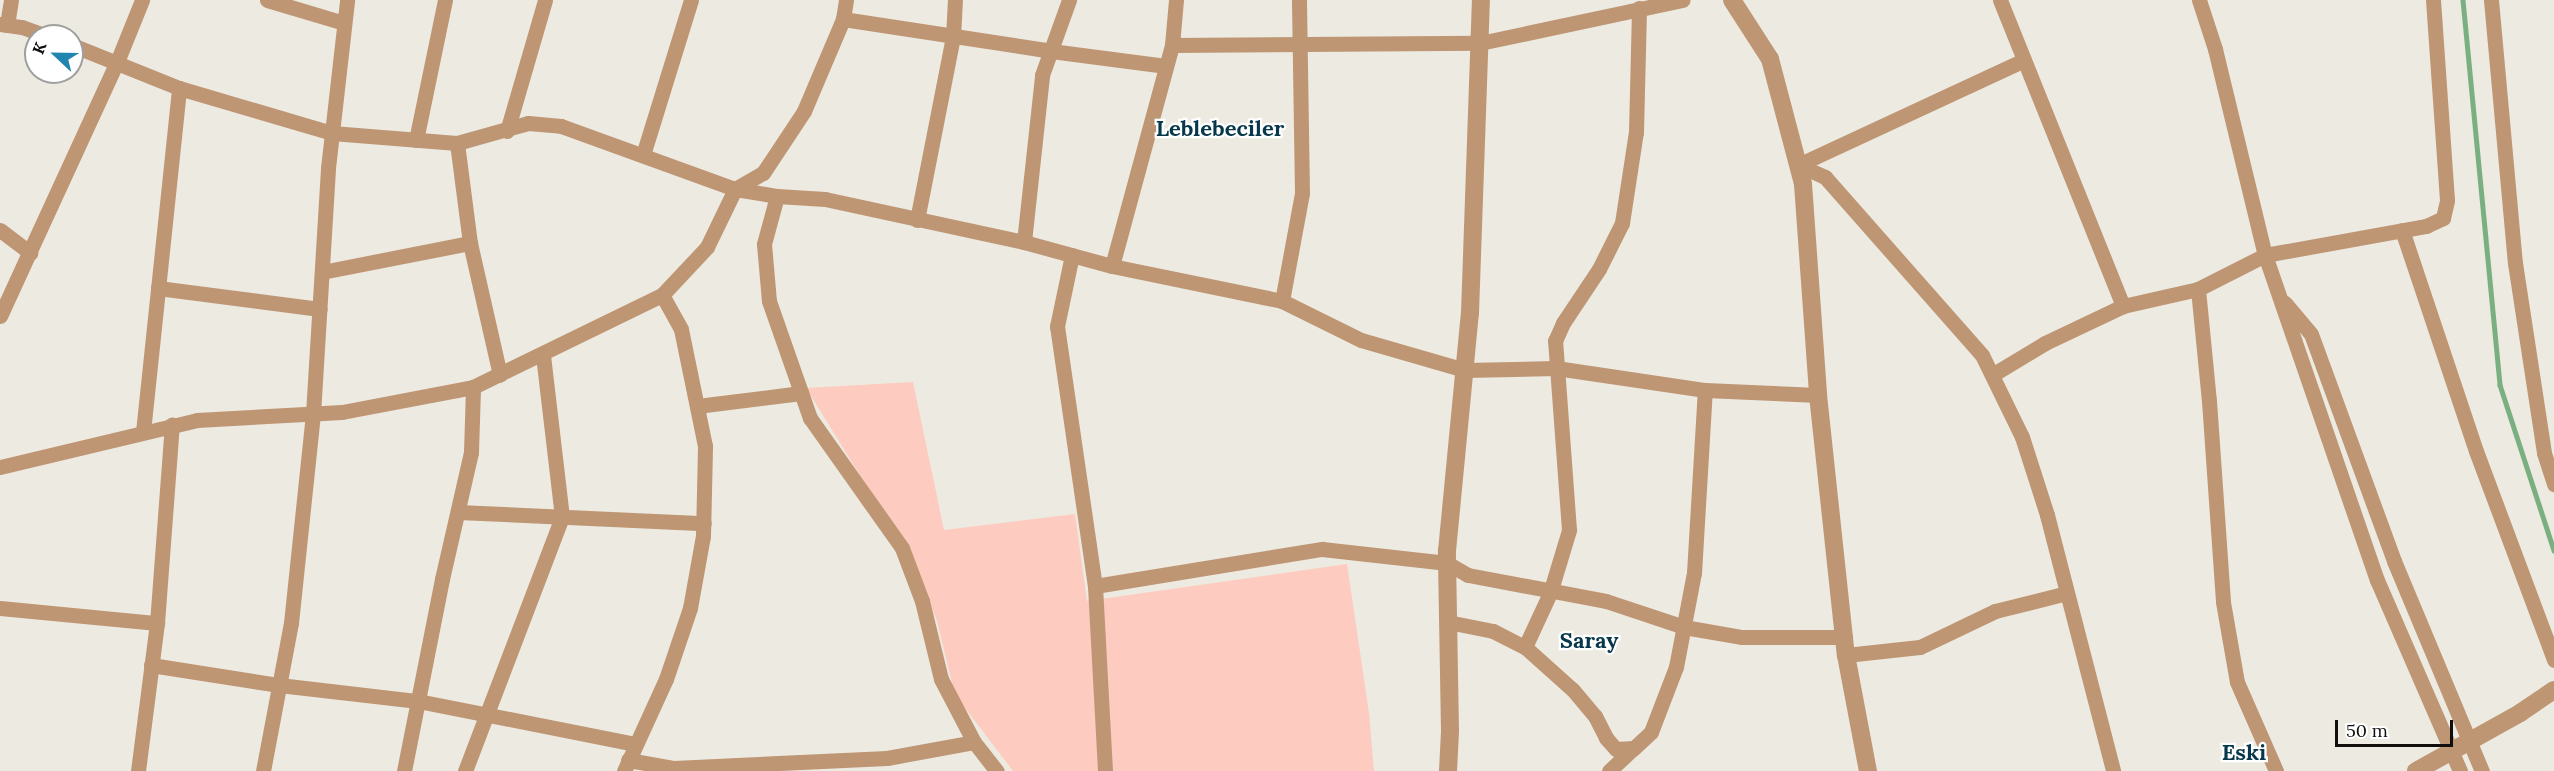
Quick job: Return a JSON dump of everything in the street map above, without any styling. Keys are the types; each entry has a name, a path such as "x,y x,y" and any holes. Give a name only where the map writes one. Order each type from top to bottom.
{"street":[{"path":"11,0 3,25 24,28"},
{"path":"0,316 117,62 142,0"},
{"path":"267,0 344,23"},
{"path":"263,771 291,623 314,414 332,133 347,0"},
{"path":"416,141 445,0"},
{"path":"507,131 545,0"},
{"path":"643,155 691,0"},
{"path":"0,467 197,420 342,412 473,387 543,356 662,295 707,247 735,189 763,173 804,111 843,19 846,0"},
{"path":"917,220 953,37 955,0"},
{"path":"1024,242 1042,75 1069,0"},
{"path":"1112,266 1172,45 1176,0"},
{"path":"1282,301 1302,193 1299,0"},
{"path":"1448,771 1450,732 1447,563 1470,313 1481,0"},
{"path":"1172,45 1480,43 1682,0"},
{"path":"1732,0 1770,59 1803,184 1818,395 1846,646 1868,771"},
{"path":"2000,0 2123,306"},
{"path":"2199,0 2215,49 2265,255 2376,580 2460,771"},
{"path":"1992,375 2045,344 2123,306 2198,288 2265,255 2426,226 2443,218 2447,200 2433,0"},
{"path":"2491,0 2515,263 2554,484"},
{"path":"1525,647 1550,592 1569,530 1555,341 1563,323 1599,268 1622,223 1636,132 1640,8"},
{"path":"843,19 953,37 1166,66"},
{"path":"84,50 179,88 332,133 457,143 507,131 528,123 561,126 735,189 777,196 825,199 1024,242 1112,266 1282,301 1361,340 1465,370 1556,368 1705,390 1818,395"},
{"path":"1798,165 2024,60"},
{"path":"143,432 179,88"},
{"path":"457,143 470,243 500,375"},
{"path":"1798,165 1826,177 1982,355 2022,437 2047,515 2113,771"},
{"path":"777,196 765,244 769,301 810,418 902,548 922,601 941,679 974,742 997,771"},
{"path":"0,230 30,253"},
{"path":"2402,230 2476,451 2554,660"},
{"path":"322,272 470,243"},
{"path":"1072,255 1058,326 1095,586 1105,771"},
{"path":"158,288 320,309"},
{"path":"2198,288 2209,401 2223,603 2236,682 2276,771"},
{"path":"662,295 681,329 705,446 704,523 690,608 666,679 626,765 674,768 875,759 974,742"},
{"path":"2280,296 2311,334 2394,561 2482,771"},
{"path":"465,771 562,517 543,356"},
{"path":"404,771 471,452 473,387"},
{"path":"1609,771 1652,732 1676,667 1694,573 1705,390"},
{"path":"697,406 801,393"},
{"path":"138,771 157,623 172,425"},
{"path":"458,512 704,523"},
{"path":"1095,586 1322,549 1447,563 1468,575 1606,601 1684,627 1742,637 1846,646 1920,647 1995,611 2067,593"},
{"path":"0,608 157,623"},
{"path":"1448,622 1494,631 1525,647 1573,690 1595,716 1606,738 1616,749 1634,748"},
{"path":"151,665 279,686 418,701 636,744"},
{"path":"2416,771 2520,713 2554,690"}],"shaded area":[{"path":"913,382 944,530 1075,514 1087,601 1347,564 1369,713 1374,771 1013,771 955,695 937,621 913,561 806,388"}],"waterway":[{"path":"2463,0 2500,385 2554,550"}],"district":[{"name":"Leblebeciler","path":"1220,129"},
{"name":"Saray","path":"1589,641"},
{"name":"Eski","path":"2244,753"}]}
